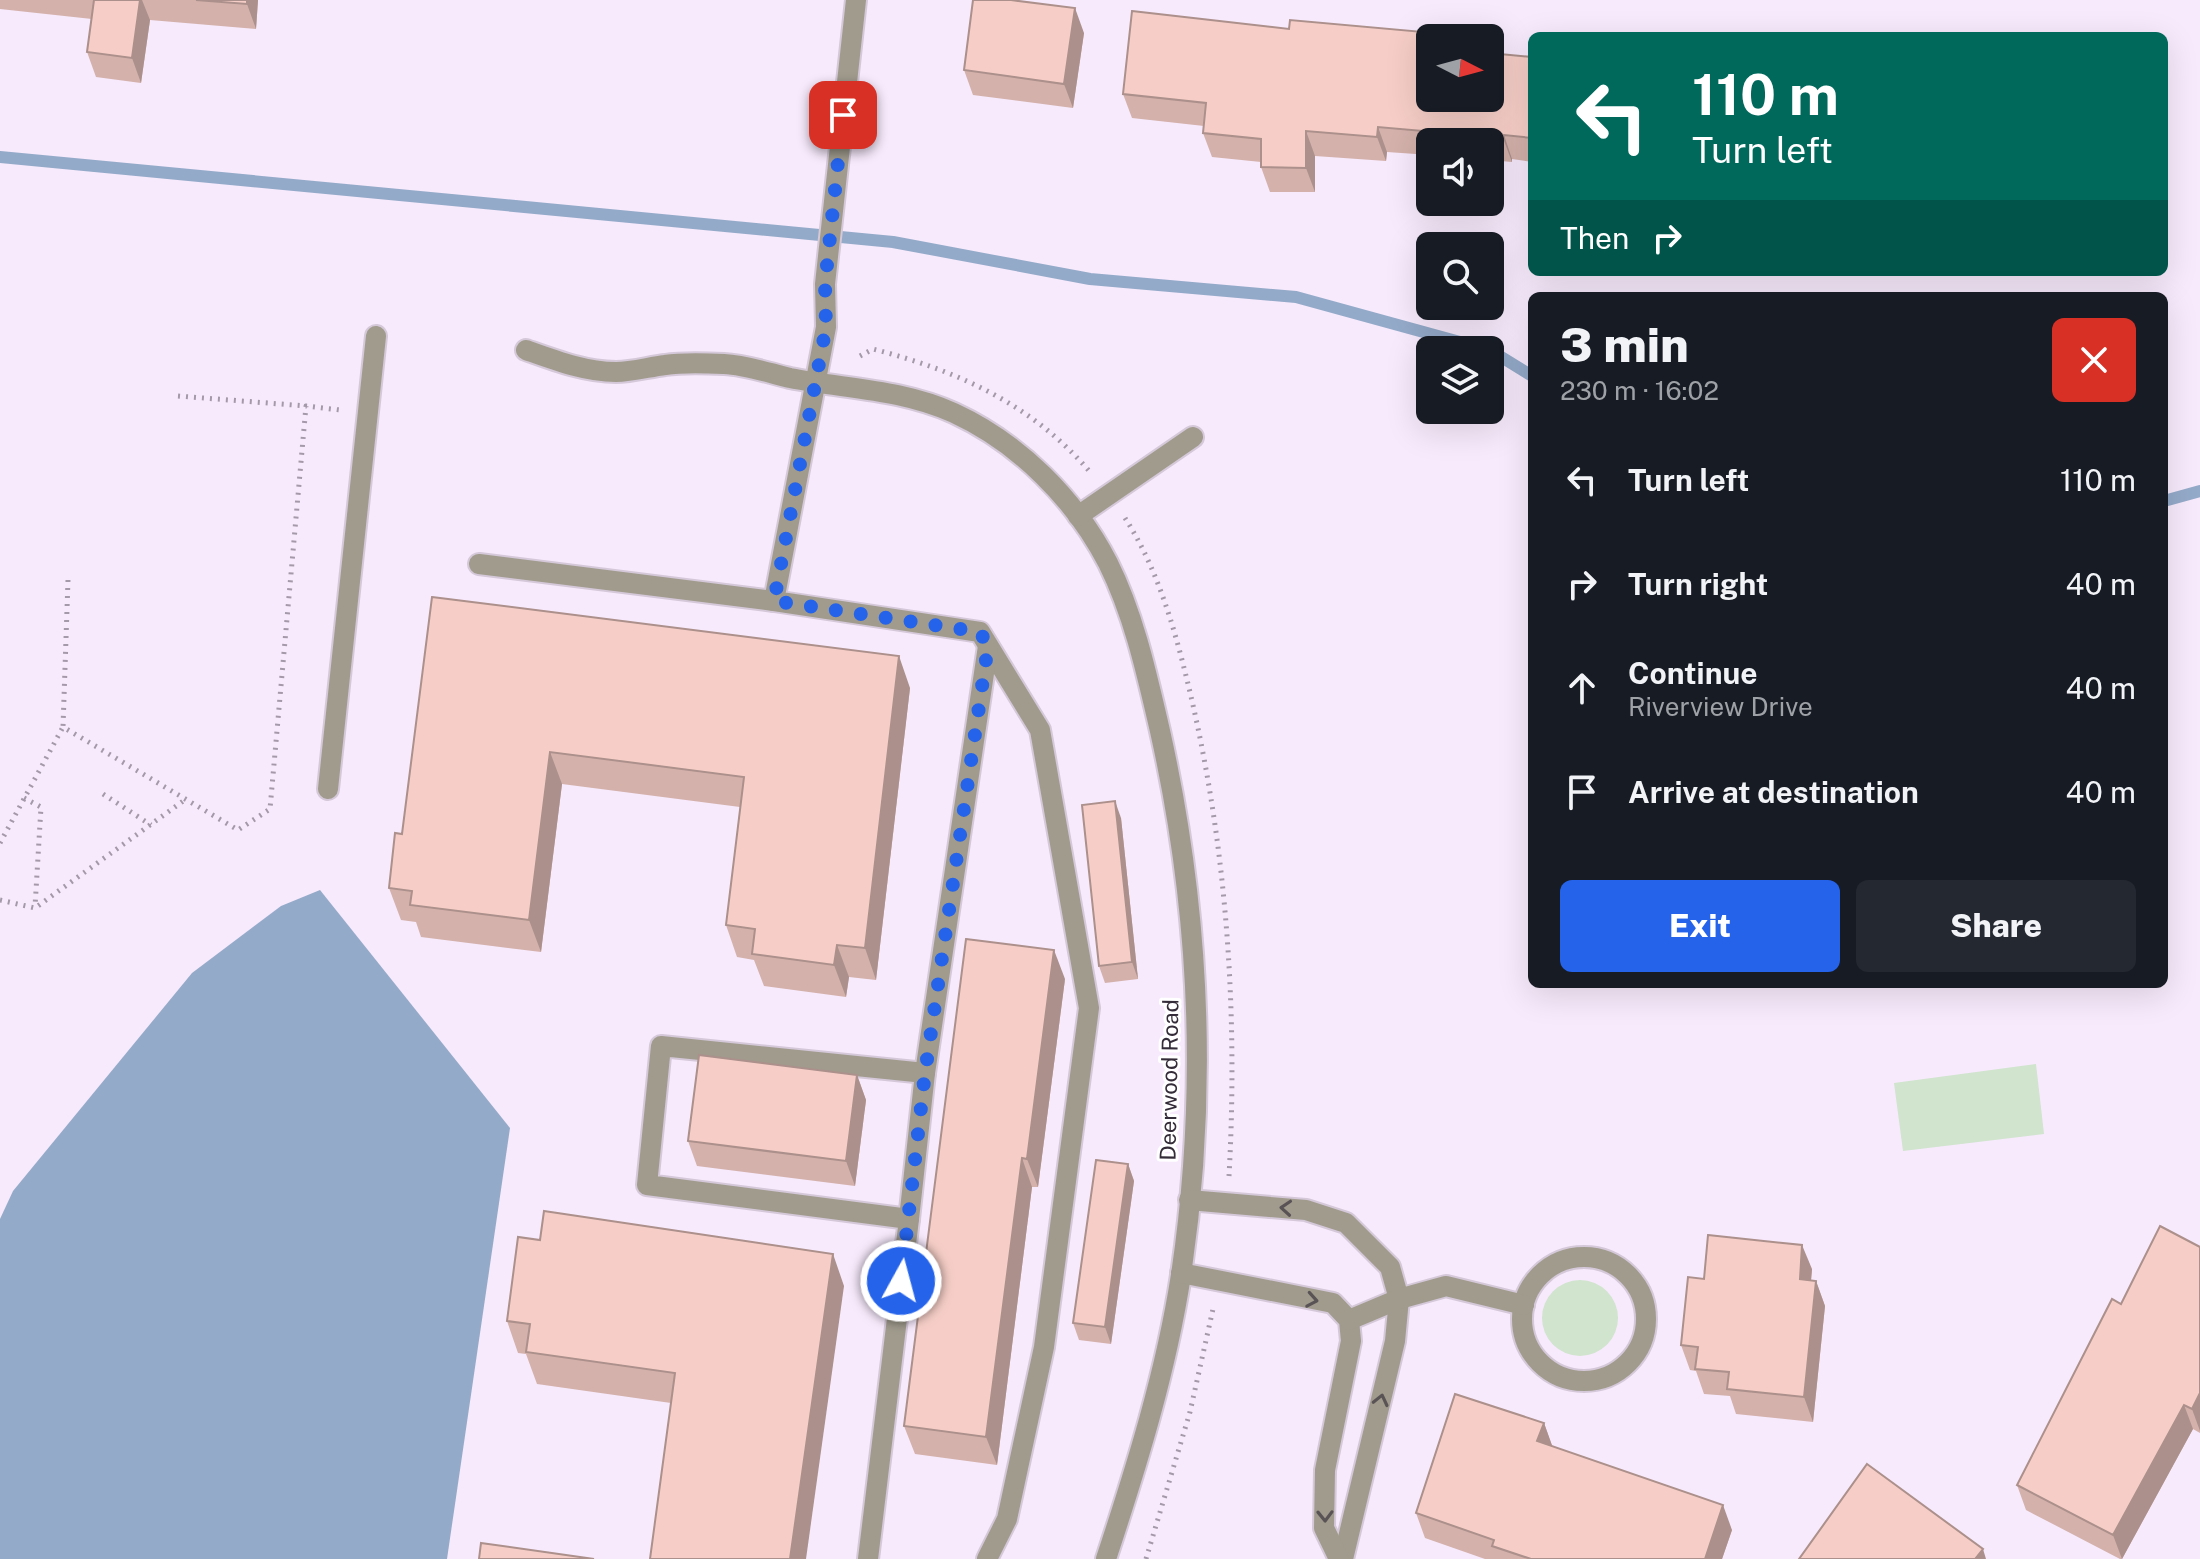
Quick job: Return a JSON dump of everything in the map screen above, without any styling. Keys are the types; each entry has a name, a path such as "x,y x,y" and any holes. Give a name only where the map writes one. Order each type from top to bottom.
{"street":[{"path":"774,601 826,327 825,284 856,0"},
{"path":"328,789 376,336"},
{"name":"Deerwood Road","path":"526,350 569,364 615,372 670,364 729,364 903,394 955,414 1001,439 1045,477 1078,516 1108,563 1129,616 1174,794 1191,922 1198,1030 1189,1200 1181,1273 1166,1360 1140,1457 1106,1559"},
{"path":"1078,516 1193,437"},
{"path":"479,564 774,601 980,632 1040,730 1089,1008 1044,1347 1007,1519 987,1559"},
{"path":"868,1559 925,1073 988,646"},
{"path":"909,1219 647,1185 661,1046 925,1073"},
{"path":"1189,1200 1306,1210 1346,1223 1390,1267 1399,1299 1395,1341 1341,1559"},
{"path":"1582,1256 1602,1260 1621,1269 1635,1283 1643,1302 1646,1322 1641,1342 1631,1360 1615,1373 1596,1380 1575,1381 1556,1375 1540,1362 1527,1345 1522,1326 1524,1305 1531,1286 1545,1271 1562,1261 1582,1256"},
{"path":"1181,1273 1333,1303 1349,1320 1351,1341 1325,1470 1324,1528 1341,1559"},
{"path":"1349,1320 1399,1299 1446,1286 1524,1305"}],"path":[{"path":"178,396 368,412"},
{"path":"63,727 238,830 270,809 306,406"},
{"path":"0,843 63,727 68,580"},
{"path":"103,794 151,825"},
{"path":"24,798 41,807 35,908"},
{"path":"0,900 35,908 186,799"},
{"path":"1146,1559 1166,1502 1209,1329"}],"green space":[{"path":"2036,1064 2044,1134 1903,1151 1894,1083"},
{"path":"1573,1280 1587,1280 1601,1286 1612,1297 1618,1318 1615,1333 1607,1345 1587,1356 1573,1356 1559,1350 1548,1339 1542,1325 1542,1311 1548,1297 1559,1286"}],"water":[{"path":"320,890 510,1128 447,1559 0,1559 0,1219 13,1191 192,973 281,906"}],"building":[{"path":"94,0 140,0 132,58 87,52"},
{"path":"196,0 247,0 247,4"},
{"path":"973,0 1011,0 1075,8 1064,84 964,70"},
{"path":"1132,11 1289,29 1290,20 1416,31 1416,112 1504,112 1504,54 1528,57 1528,138 1504,135 1504,128 1416,130 1378,127 1377,137 1306,131 1306,168 1261,167 1261,139 1203,133 1206,103 1123,94"},
{"path":"432,597 899,656 865,948 837,945 834,965 752,954 755,929 726,925 744,777 550,752 529,920 410,905 412,891 389,888 395,833 402,834"},
{"path":"1115,801 1132,962 1099,966 1082,805"},
{"path":"966,939 1054,950 1027,1159 1022,1158 986,1437 904,1426"},
{"path":"699,1055 857,1075 846,1161 688,1141"},
{"path":"1096,1160 1128,1164 1105,1327 1073,1323"},
{"path":"544,1211 833,1254 790,1559 650,1559 675,1373 526,1352 530,1324 507,1321 518,1237 540,1240"},
{"path":"2160,1226 2200,1247 2200,1393 2192,1409 2184,1405 2113,1535 2017,1485 2112,1299 2121,1304"},
{"path":"1708,1235 1802,1245 1800,1279 1816,1281 1804,1397 1727,1389 1729,1372 1695,1369 1698,1347 1681,1345 1688,1277 1704,1279"},
{"path":"1455,1394 1544,1423 1537,1441 1723,1505 1705,1559 1531,1559 1492,1546 1494,1540 1416,1513"},
{"path":"1867,1464 1983,1549 1975,1559 1799,1559"},
{"path":"481,1543 594,1559 479,1559"}],"waterway":[{"path":"0,157 893,242 1090,279 1296,297 1438,336"},
{"path":"1504,359 1528,374"},
{"path":"2168,500 2200,491"}],"route":[{"path":"843,115 825,284 826,327 774,601 980,632 988,646 925,1073 901,1281"}]}
